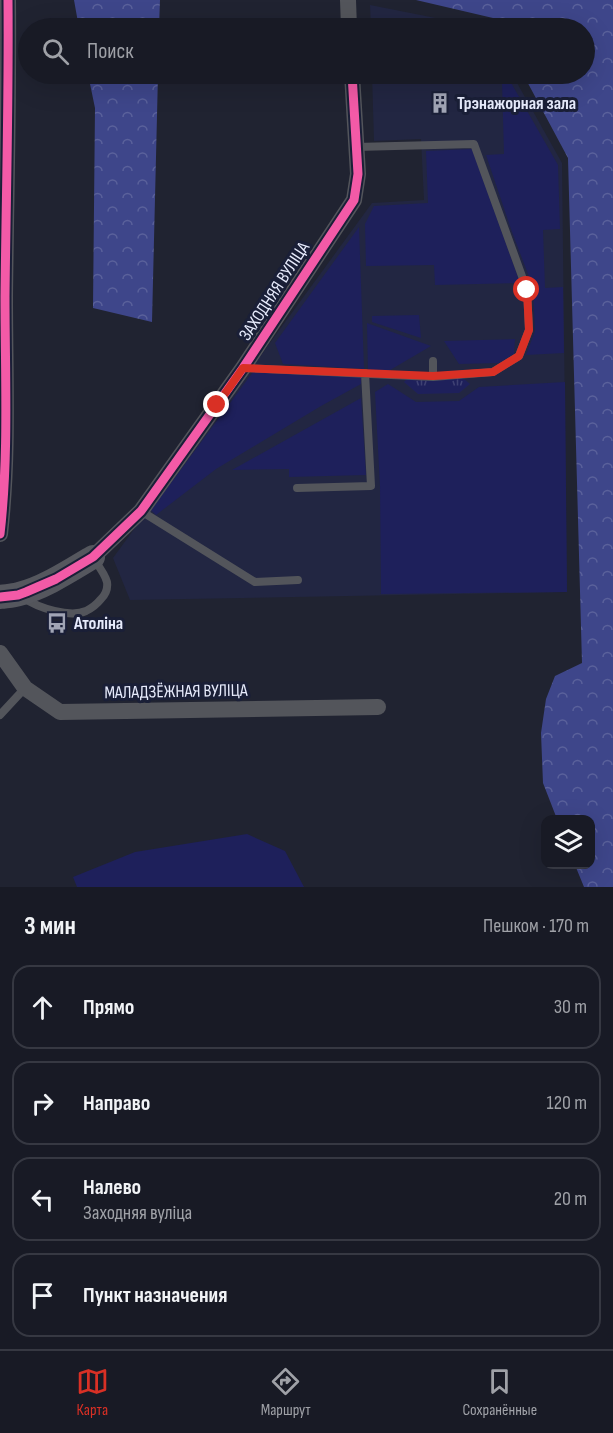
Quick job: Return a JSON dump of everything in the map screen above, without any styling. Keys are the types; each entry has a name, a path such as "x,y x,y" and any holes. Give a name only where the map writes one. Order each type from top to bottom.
{"street":[{"path":"0,534 5,490 3,295 9,104 8,0"},
{"path":"348,0 349,18"},
{"name":"ЗАХОДНЯЯ ВУЛІЦА","path":"9,596 56,579 93,557 141,511 243,368 354,200 358,174 352,84"},
{"name":"МАЛАДЗЁЖНАЯ ВУЛІЦА","path":"0,653 25,688 60,712 378,707"}],"lane":[{"path":"243,368 433,376 493,372 519,356 529,330 527,290 474,144 356,147"},
{"path":"433,361 433,376"},
{"path":"297,488 371,486 365,374"},
{"path":"141,511 255,582 298,580"},
{"path":"9,596 48,609 84,612 100,601 107,587 93,557"},
{"path":"0,715 25,688"}],"shaded area":[{"path":"370,5 436,18 371,18"},
{"path":"372,84 518,84 562,163 567,592 130,600 113,558 372,203 424,200 421,139 374,141"}],"green space":[{"path":"74,0 160,0 159,18 77,18"},
{"path":"416,0 613,0 613,887 584,887 577,869 595,869 595,815 555,815 543,783 541,733 546,699 555,676 582,663 568,158 528,84 595,84 595,18 493,18"},
{"path":"90,84 158,84 152,322 93,308 95,108"},
{"path":"502,84 512,84 558,165 560,229 543,230 545,288 563,287 564,353 526,355 535,331 533,287 486,155 504,154"},
{"path":"472,149 520,283 435,285 434,265 366,266 365,224 374,206 428,203 426,151"},
{"path":"359,227 364,369 283,364 275,343"},
{"path":"419,315 421,338 372,322 372,316"},
{"path":"367,323 431,346 385,373 368,372"},
{"path":"515,339 514,354 499,363 459,364 444,341"},
{"path":"253,372 361,377 361,384 216,469 156,515 151,510"},
{"path":"463,378 470,384 459,393 418,394 404,382 407,379"},
{"path":"565,382 567,592 381,594 380,486 375,392 388,384 416,402 459,401 479,387"},
{"path":"361,398 366,475 289,477 289,469 232,470"},
{"path":"247,834 285,851 304,887 77,887 73,877 135,852"}],"cycle path":[{"path":"0,534 6,445 8,0"},
{"path":"0,597 26,592 56,579 93,557 141,511 243,368 354,200 358,174 353,84"}],"place":[{"name":"Трэнажорная зала","path":"440,103"},
{"name":"Атоліна","path":"57,623"}],"route":[{"path":"217,405 243,368 433,376 493,372 519,356 529,330 527,290"}]}
